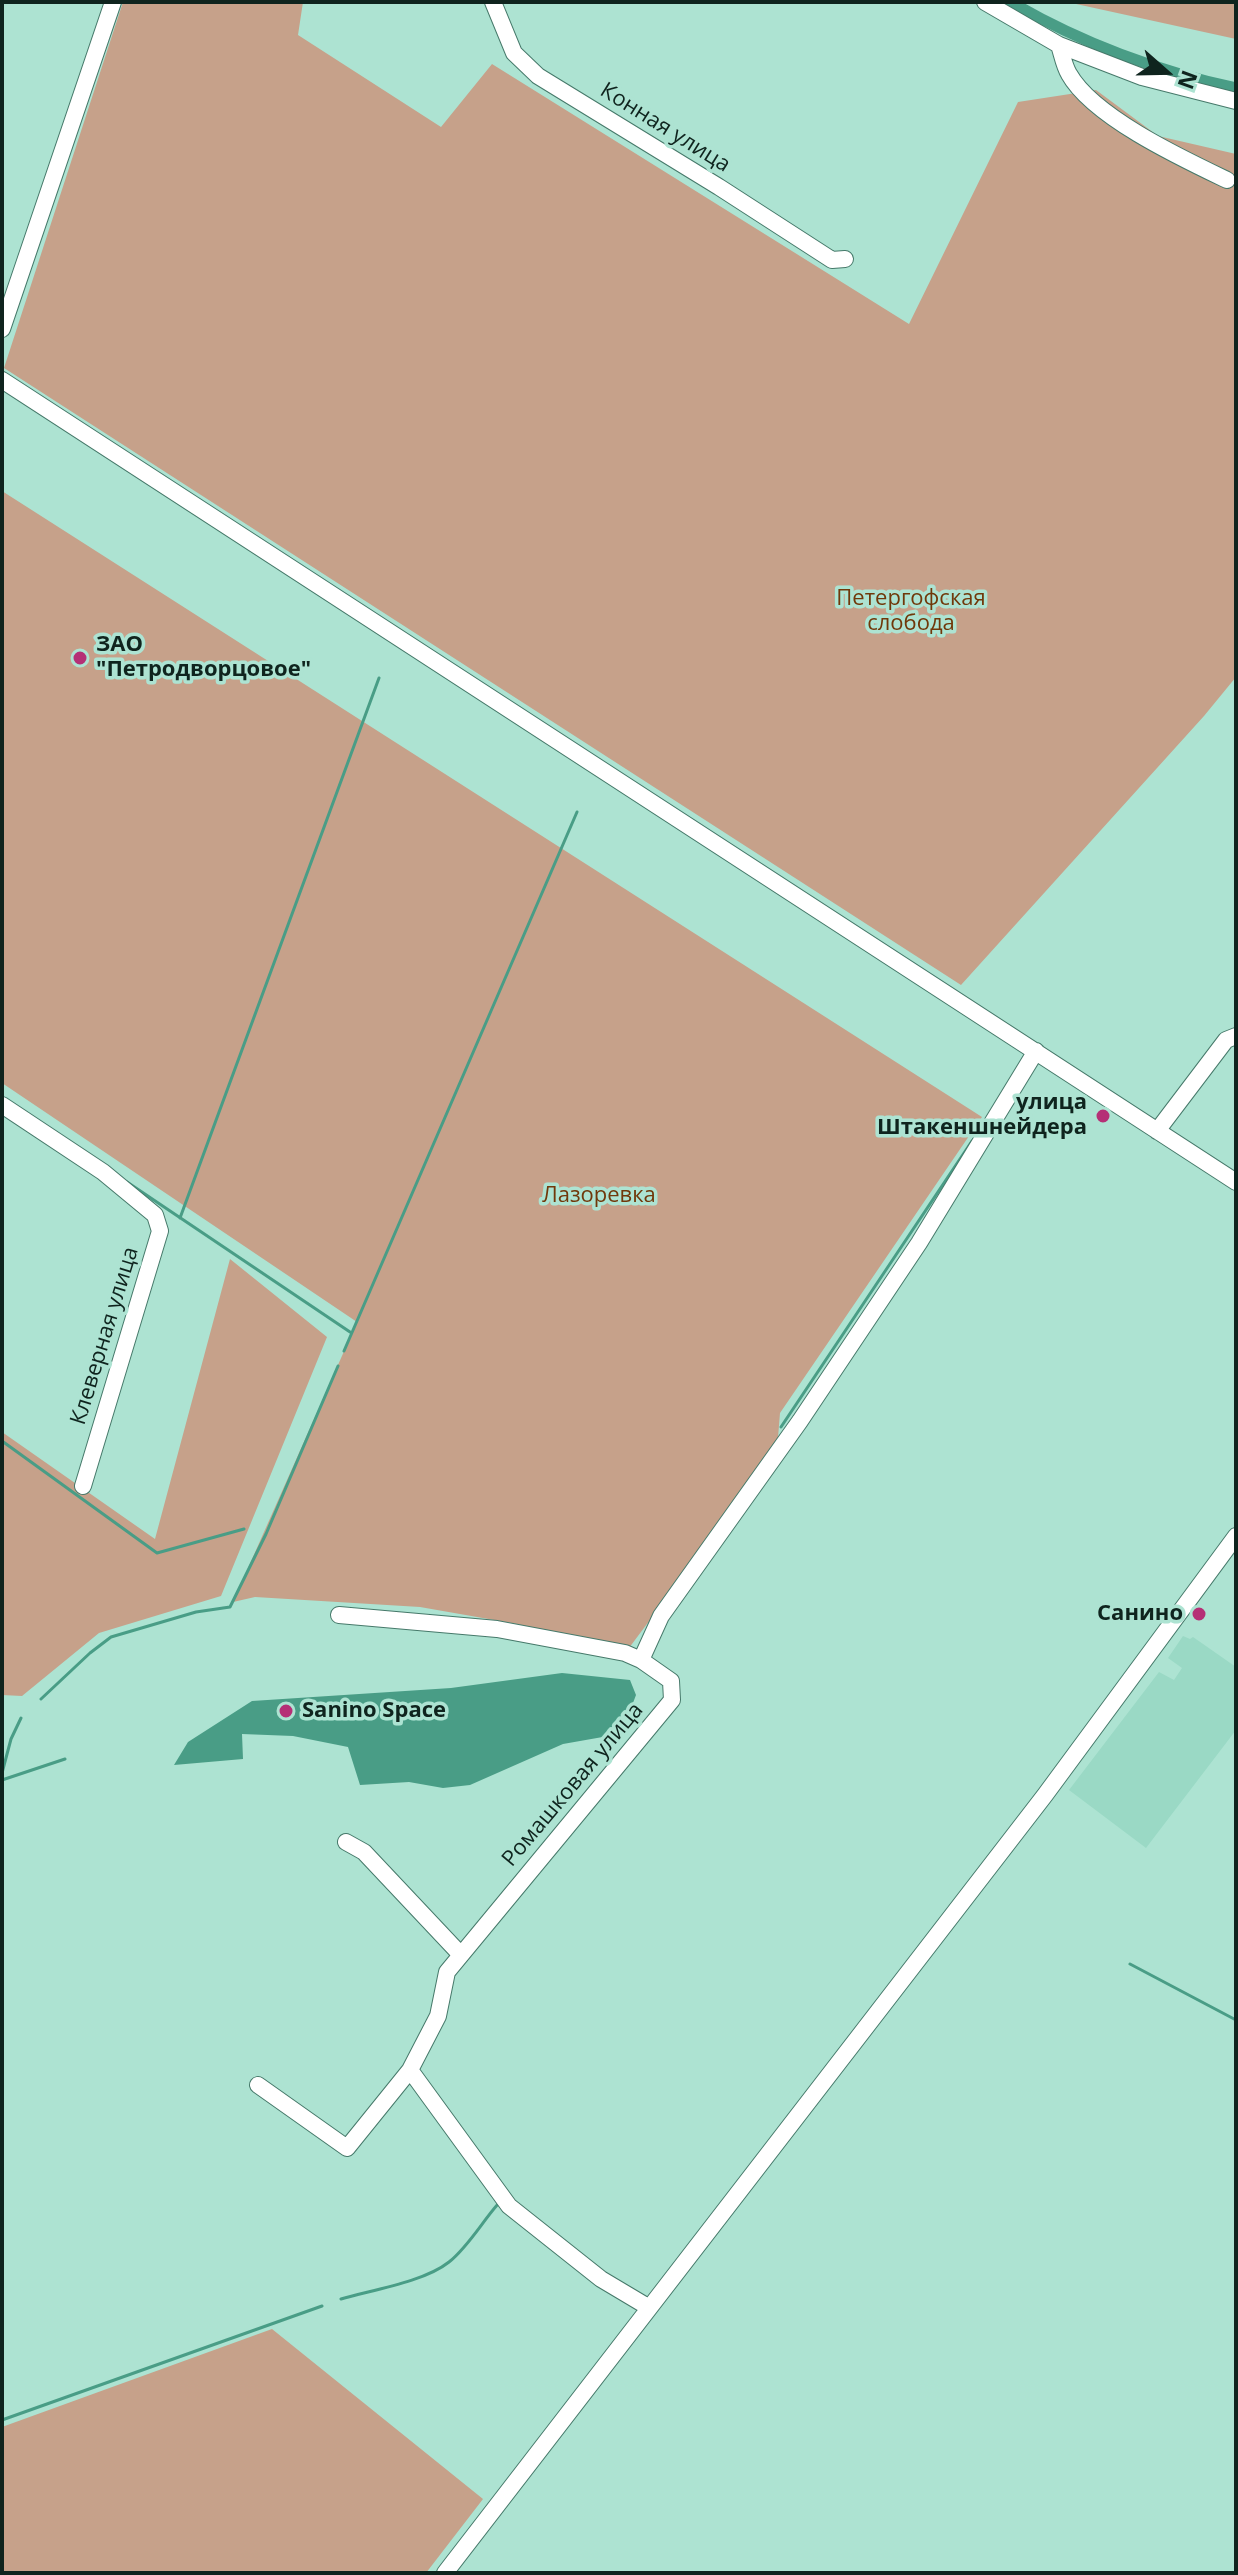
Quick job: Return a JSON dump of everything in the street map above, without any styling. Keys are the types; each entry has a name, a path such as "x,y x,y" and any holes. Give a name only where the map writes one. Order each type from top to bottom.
{"street":[{"path":"2,329 113,2"},
{"name":"Конная улица","path":"493,2 514,53 538,76 832,260 845,259"},
{"path":"985,2 1059,45 1142,77 1236,101"},
{"path":"1059,45 1069,75 1098,106 1160,148 1227,180"},
{"path":"2,380 1236,1182"},
{"path":"1157,1131 1227,1042"},
{"path":"641,1660 661,1616 800,1421 919,1243 1036,1051"},
{"name":"Клеверная улица","path":"2,1105 103,1172 155,1215 160,1231 83,1486"},
{"path":"445,2573 1045,1795 1236,1536"},
{"name":"Ромашковая улица","path":"258,2085 347,2148 410,2070 438,2016 447,1972 672,1700 671,1681 625,1653 497,1629 339,1615"},
{"path":"346,1842 364,1852 461,1955"},
{"path":"410,2070 509,2206 601,2279 648,2307"}],"shaded area":[{"path":"1183,1636 1193,1637 1236,1667 1236,1730 1146,1848 1069,1790 1159,1672 1174,1680 1182,1668 1168,1658"},
{"path":"562,1673 630,1680 636,1695 625,1724 614,1735 563,1744 470,1785 443,1788 409,1782 360,1785 348,1747 293,1736 242,1734 243,1759 174,1765 188,1742 252,1701 451,1688"}],"green space":[{"name":"Петергофская слобода","path":"123,2 303,2 298,35 441,127 492,64 909,324 1018,102 1096,90 1158,136 1236,154 1236,677 961,985 4,368"},
{"path":"1067,2 1236,2 1236,39"},
{"name":"Лазоревка","path":"2,491 982,1117 780,1413 777,1450 626,1652 517,1624 420,1607 255,1597 233,1602 357,1322 2,1083"},
{"path":"230,1259 327,1337 221,1596 99,1633 22,1696 2,1695 2,1432 155,1539"},
{"path":"272,2329 483,2499 426,2573 2,2573 2,2427"}],"waterway":[{"path":"1011,2 1120,54 1236,88"},
{"path":"180,1218 379,678"},
{"path":"344,1351 577,812"},
{"path":"781,1427 972,1141"},
{"path":"127,1182 350,1332"},
{"path":"41,1699 111,1637 196,1612 230,1607 266,1534 338,1366"},
{"path":"2,1441 157,1553 244,1529"},
{"path":"2,1773 11,1739 21,1718"},
{"path":"2,1780 65,1759"},
{"path":"1130,1964 1236,2020"},
{"path":"341,2299 412,2280 438,2269 462,2249 498,2204"},
{"path":"2,2420 322,2306"}],"place":[{"name":"ЗАО \"Петродворцовое\"","path":"80,658"},
{"name":"улица Штакеншнейдера","path":"1103,1116"},
{"name":"Санино","path":"1199,1614"},
{"name":"Sanino Space","path":"286,1711"}]}
